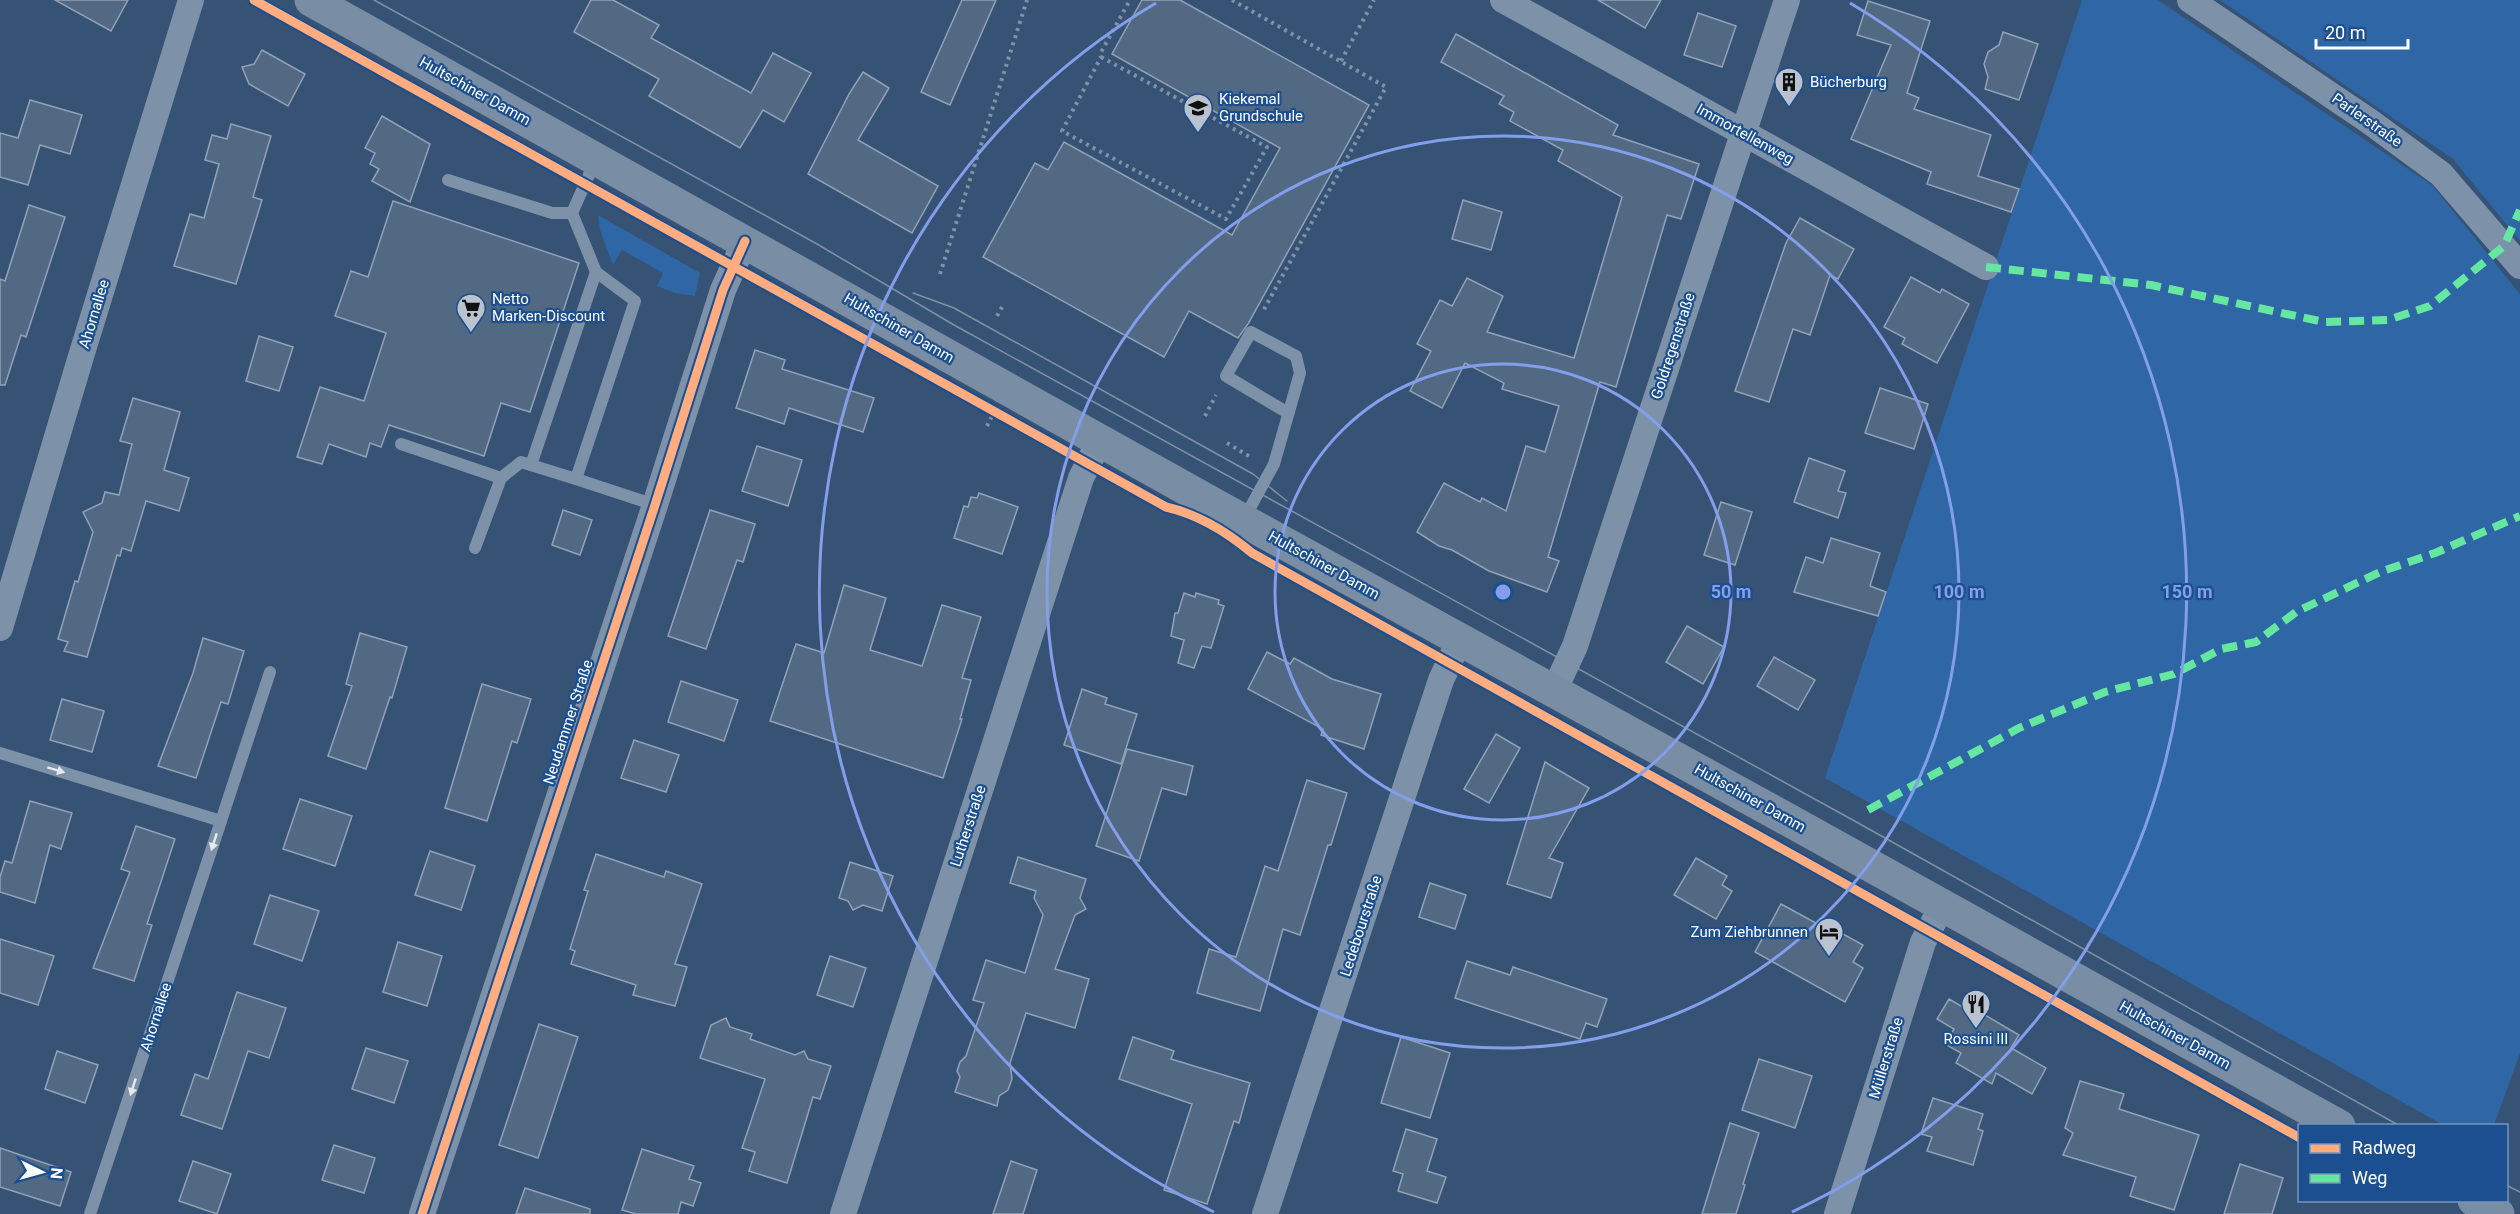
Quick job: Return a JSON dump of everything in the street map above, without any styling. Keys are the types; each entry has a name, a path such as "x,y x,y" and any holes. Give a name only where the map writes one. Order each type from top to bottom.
{"main road":[{"name":"Hultschiner Damm","path":"311,0 1243,521 2337,1124"},
{"path":"2477,1202 2498,1214"}],"street":[{"name":"Ahornallee","path":"0,628 191,0"},
{"name":"Immortellenweg","path":"1503,0 1986,267"},
{"name":"Goldregenstraße","path":"1554,691 1575,646 1787,0"},
{"name":"Parlerstraße","path":"2190,0 2369,121 2441,174 2520,266"},
{"name":"Neudammer Straße","path":"422,1214 655,505 723,290 745,241"},
{"name":"Lutherstraße","path":"843,1214 1080,478 1100,440"},
{"name":"Ledebourstraße","path":"1265,1214 1441,680 1460,639"},
{"name":"Müllerstraße","path":"1837,1214 1923,942 1942,906"}],"lane":[{"path":"576,479 635,301 596,272 572,213 596,158"},
{"path":"448,180 552,213 572,213"},
{"path":"531,465 596,272"},
{"path":"1243,521 1274,464 1300,374 1296,356 1251,332 1226,376 1288,414"},
{"path":"401,444 501,478"},
{"path":"475,548 501,478 521,462 655,505"},
{"name":"Ahornallee","path":"90,1214 270,672"},
{"path":"0,753 221,821"}],"path":[{"path":"939,273 1027,0"},
{"path":"1101,57 1267,147 1226,219 1062,131 1130,0"},
{"path":"1232,0 1386,87 1251,332"},
{"path":"1341,61 1374,0"},
{"path":"998,316 1002,307"},
{"path":"985,406 1004,416"},
{"path":"1227,443 1252,458"}],"shaded area":[{"path":"2082,0 2158,0 2432,185 2520,294 2520,1053 2494,1124 2441,1124 1825,778"},
{"path":"2220,0 2520,0 2520,241 2453,159"},
{"path":"598,215 700,273 695,296 675,293 657,286 663,273 622,250 613,265 600,230"}],"building":[{"path":"55,0 128,0 111,31"},
{"path":"591,0 613,0 659,25 651,38 751,93 773,53 811,73 784,122 763,110 740,148 649,96 659,79 574,32"},
{"path":"962,0 996,0 950,105 921,92"},
{"path":"1142,0 1180,0 1369,105 1248,324 1238,338 1189,311 1164,357 983,257 1035,163 1048,170 1064,142 1232,235 1280,148 1112,54"},
{"path":"1598,0 1661,0 1645,28"},
{"path":"1868,1 1930,21 1907,93 1919,98 1914,109 1991,135 1978,176 2019,189 2011,212 1927,184 1931,172 1851,139 1891,45 1857,35"},
{"path":"1698,13 1736,26 1722,67 1684,55"},
{"path":"2003,32 2038,44 2019,100 1985,89 1988,77 1984,64 1988,52 1999,45"},
{"path":"1456,34 1618,125 1613,135 1699,164 1681,219 1667,215 1616,387 1600,382 1548,557 1559,561 1547,592 1489,571 1452,550 1439,546 1417,532 1444,483 1480,502 1482,498 1506,511 1526,446 1545,452 1559,406 1502,389 1504,383 1465,363 1442,408 1410,391 1431,351 1417,344 1440,300 1452,306 1467,278 1503,296 1487,332 1574,358 1622,197 1558,161 1563,150 1510,121 1514,112 1499,104 1504,96 1441,62"},
{"path":"262,50 305,74 288,106 249,84 242,67 254,64"},
{"path":"863,72 889,88 858,140 938,186 912,233 808,174 849,94"},
{"path":"30,100 82,115 70,154 40,145 28,185 0,177 0,133 18,138"},
{"path":"382,116 430,144 410,202 372,181 379,169 370,164 375,153 365,148"},
{"path":"231,124 271,136 253,197 262,200 236,284 174,266 190,214 204,218 219,164 205,160 212,135 227,139"},
{"path":"1463,200 1502,212 1491,250 1452,239"},
{"name":"Netto Marken-Discount","path":"393,201 579,263 530,412 501,403 484,456 389,425 381,447 370,443 366,457 329,444 322,464 297,457 320,387 364,401 386,333 335,316 351,271 368,277"},
{"path":"29,205 65,217 26,337 21,335 5,385 0,385 0,279 5,281"},
{"path":"1800,218 1854,249 1838,279 1830,275 1810,335 1793,329 1769,402 1735,391 1786,243"},
{"path":"1911,277 1940,293 1942,289 1969,304 1937,363 1902,344 1905,338 1884,327"},
{"path":"259,336 293,347 279,391 246,381"},
{"path":"755,350 785,360 782,369 874,398 863,432 789,408 784,424 736,408"},
{"path":"1880,388 1928,404 1914,449 1865,433"},
{"path":"133,398 180,412 164,470 189,478 179,511 146,501 131,551 122,548 120,556 117,555 87,657 64,651 68,642 58,639 75,581 78,582 93,532 83,512 102,503 105,492 119,495 132,444 120,441"},
{"path":"757,446 802,460 788,506 742,491"},
{"path":"1809,458 1845,471 1838,491 1846,493 1838,518 1794,502"},
{"path":"979,493 1018,507 1002,554 954,538 964,506 968,507 971,497 977,498"},
{"path":"1721,502 1752,512 1735,565 1704,555"},
{"path":"563,510 592,520 580,555 552,545"},
{"path":"710,510 755,524 743,562 737,560 706,649 668,636"},
{"path":"1831,538 1880,553 1870,586 1886,592 1878,616 1794,592 1806,557 1823,563"},
{"path":"844,585 886,598 870,650 922,666 942,605 981,617 962,678 971,680 960,719 962,719 943,778 770,721 796,644 824,653"},
{"path":"1184,593 1195,597 1196,593 1219,600 1218,604 1224,606 1211,648 1202,646 1194,668 1178,663 1184,640 1171,636 1175,613 1178,613"},
{"path":"1687,626 1724,647 1703,684 1666,662"},
{"path":"360,633 407,647 392,698 390,697 366,769 328,756 352,686 346,684"},
{"path":"203,638 244,651 228,704 221,702 196,778 158,766 193,673"},
{"path":"1267,652 1290,664 1294,658 1332,679 1381,694 1364,749 1321,735 1323,729 1248,689"},
{"path":"1774,657 1815,680 1798,710 1757,686"},
{"path":"681,681 738,700 724,741 668,722"},
{"path":"482,684 531,699 517,743 512,741 487,821 445,808"},
{"path":"1082,689 1107,698 1105,704 1137,714 1121,764 1064,745"},
{"path":"62,699 104,711 92,752 50,740"},
{"path":"1496,734 1520,748 1489,803 1464,789"},
{"path":"634,740 679,755 666,792 621,778"},
{"path":"1127,749 1193,766 1186,795 1162,788 1139,861 1096,846"},
{"path":"1545,762 1589,788 1549,858 1563,863 1551,898 1507,884"},
{"path":"1307,780 1347,793 1300,935 1283,929 1260,1011 1197,993 1209,949 1236,957 1265,866 1278,871"},
{"path":"300,799 352,816 335,866 283,849"},
{"path":"30,801 72,813 61,849 50,845 35,903 0,892 0,877 5,861 12,863"},
{"path":"136,826 175,839 147,924 152,925 134,981 93,968 130,872 121,869"},
{"path":"430,851 475,866 461,910 415,895"},
{"path":"596,854 664,877 666,871 702,884 675,964 687,967 675,1006 633,995 636,985 571,964 575,951 570,949 588,891 584,890"},
{"path":"1018,857 1086,879 1080,898 1086,909 1075,915 1055,969 1089,979 1075,1028 1026,1013 1010,1063 1012,1079 1008,1090 999,1096 997,1106 955,1092 960,1077 957,1071 960,1062 966,1056 984,1003 973,1000 986,960 1025,973 1043,915 1034,898 1036,891 1010,883"},
{"path":"1696,858 1727,876 1722,885 1732,891 1716,919 1674,895"},
{"path":"850,862 893,876 882,911 863,905 853,910 848,901 839,898"},
{"path":"1430,883 1466,895 1455,929 1419,917"},
{"path":"270,895 319,911 302,961 254,944"},
{"path":"1781,904 1863,945 1853,962 1863,968 1845,1002 1755,952"},
{"path":"0,939 54,956 38,1005 0,993"},
{"path":"398,942 442,956 427,1006 383,992"},
{"path":"830,956 866,968 853,1007 817,995"},
{"path":"1467,961 1510,975 1513,967 1607,999 1597,1027 1586,1023 1580,1039 1455,998"},
{"path":"237,992 286,1008 269,1058 248,1051 222,1129 181,1115 195,1074 208,1079"},
{"path":"1949,999 1966,1009 1968,1005 2019,1035 2011,1048 2046,1068 2032,1094 1996,1073 1992,1084 1956,1063 1961,1053 1945,1044 1954,1029 1937,1019"},
{"path":"726,1018 730,1027 752,1034 750,1039 795,1055 804,1051 808,1059 831,1066 820,1099 813,1097 787,1183 749,1171 755,1152 742,1148 765,1079 700,1058 711,1025"},
{"path":"539,1024 578,1037 538,1158 499,1145"},
{"path":"1133,1037 1174,1051 1171,1059 1250,1083 1239,1123 1234,1121 1207,1204 1164,1190 1192,1104 1119,1079"},
{"path":"1401,1037 1450,1053 1430,1118 1381,1103"},
{"path":"366,1048 408,1061 394,1103 352,1089"},
{"path":"57,1051 98,1065 85,1103 45,1089"},
{"path":"1759,1059 1812,1076 1795,1128 1742,1110"},
{"path":"2080,1081 2124,1094 2119,1109 2199,1135 2174,1210 2130,1196 2136,1177 2063,1155 2073,1133 2065,1128"},
{"path":"1933,1098 1983,1114 1978,1129 1983,1131 1973,1165 1927,1151 1932,1137 1921,1134"},
{"path":"1730,1123 1759,1133 1743,1184 1745,1185 1736,1214 1702,1214"},
{"path":"1406,1129 1437,1139 1427,1171 1446,1177 1437,1203 1398,1191 1403,1174 1393,1171"},
{"path":"334,1145 375,1158 364,1193 322,1180"},
{"path":"0,1148 71,1172 60,1206 0,1187"},
{"path":"642,1149 694,1166 689,1179 701,1183 693,1206 681,1202 678,1214 636,1214 622,1210"},
{"path":"193,1161 231,1174 217,1214 179,1201"},
{"path":"1011,1161 1037,1170 1023,1214 993,1214"},
{"path":"2240,1164 2283,1178 2272,1214 2224,1214"},
{"path":"525,1188 590,1209 590,1214 516,1214"}],"tram line":[{"path":"374,0 817,244 954,325 1851,819 2396,1124"},
{"path":"913,293 954,308 1253,474 1287,501"},
{"path":"2508,1186 2520,1192"}],"marked path":[{"path":"1986,267 2151,285 2324,322 2388,320 2430,306 2504,246 2520,210"},
{"path":"1868,810 2019,728 2105,692 2174,674 2221,649 2256,642 2296,612 2380,572 2435,553 2520,516"}],"cycle path":[{"path":"254,0 1166,507 1189,514 1211,525 1252,553 2298,1137"},
{"path":"422,1214 655,505 723,290 745,241"}],"place":[{"name":"Bücherburg","path":"1789,108"},
{"name":"Kiekemal Grundschule","path":"1198,134"},
{"name":"Netto Marken-Discount","path":"471,334"},
{"name":"Zum Ziehbrunnen","path":"1829,958"},
{"name":"Rossini III","path":"1976,1030"}]}
